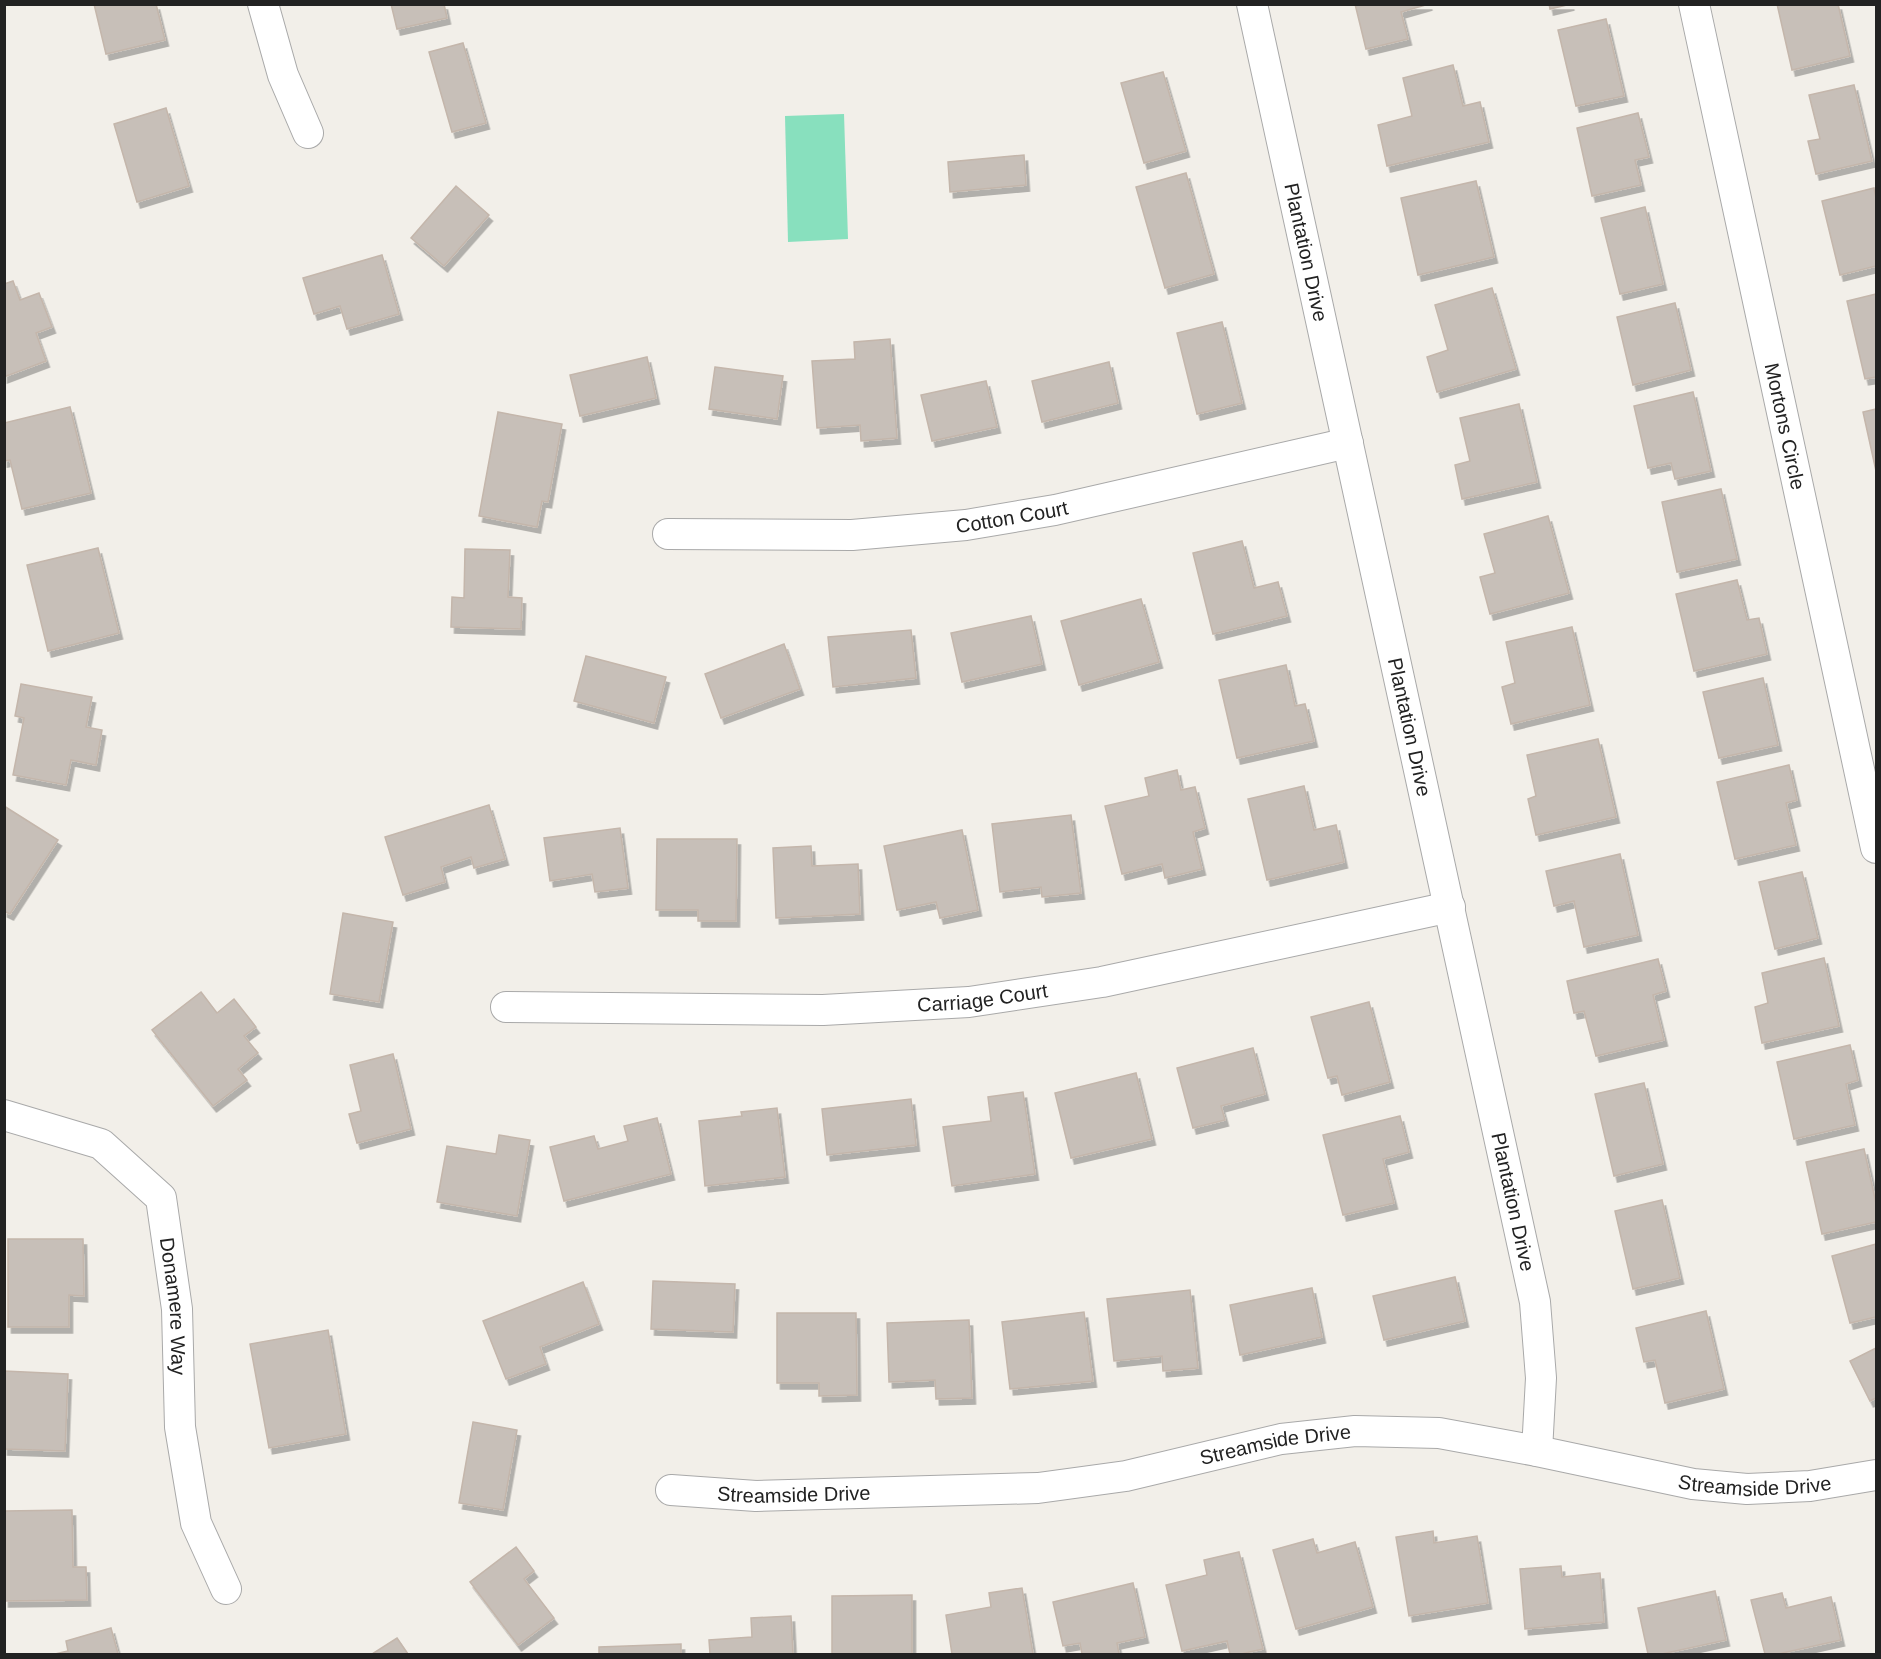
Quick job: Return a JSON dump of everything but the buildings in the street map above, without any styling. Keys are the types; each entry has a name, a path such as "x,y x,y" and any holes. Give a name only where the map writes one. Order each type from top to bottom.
{"street":[{"path":"263,4 283,75 308,134"},
{"name":"Plantation Drive","path":"1252,4 1535,1302 1541,1378 1537,1451"},
{"name":"Mortons Circle","path":"1694,4 1876,848"},
{"name":"Cotton Court","path":"668,534 852,535 966,525 1055,510 1348,443"},
{"name":"Carriage Court","path":"506,1007 823,1010 969,1002 1102,982 1450,907"},
{"name":"Donamere Way","path":"4,1115 101,1144 161,1198 177,1309 180,1427 196,1523 226,1589"},
{"name":"Streamside Drive","path":"671,1490 756,1496 1038,1488 1126,1476 1281,1439 1355,1431 1439,1433 1693,1484 1747,1489 1810,1486 1876,1475"}],"green space":[{"path":"844,114 848,239 788,242 785,116"}]}
